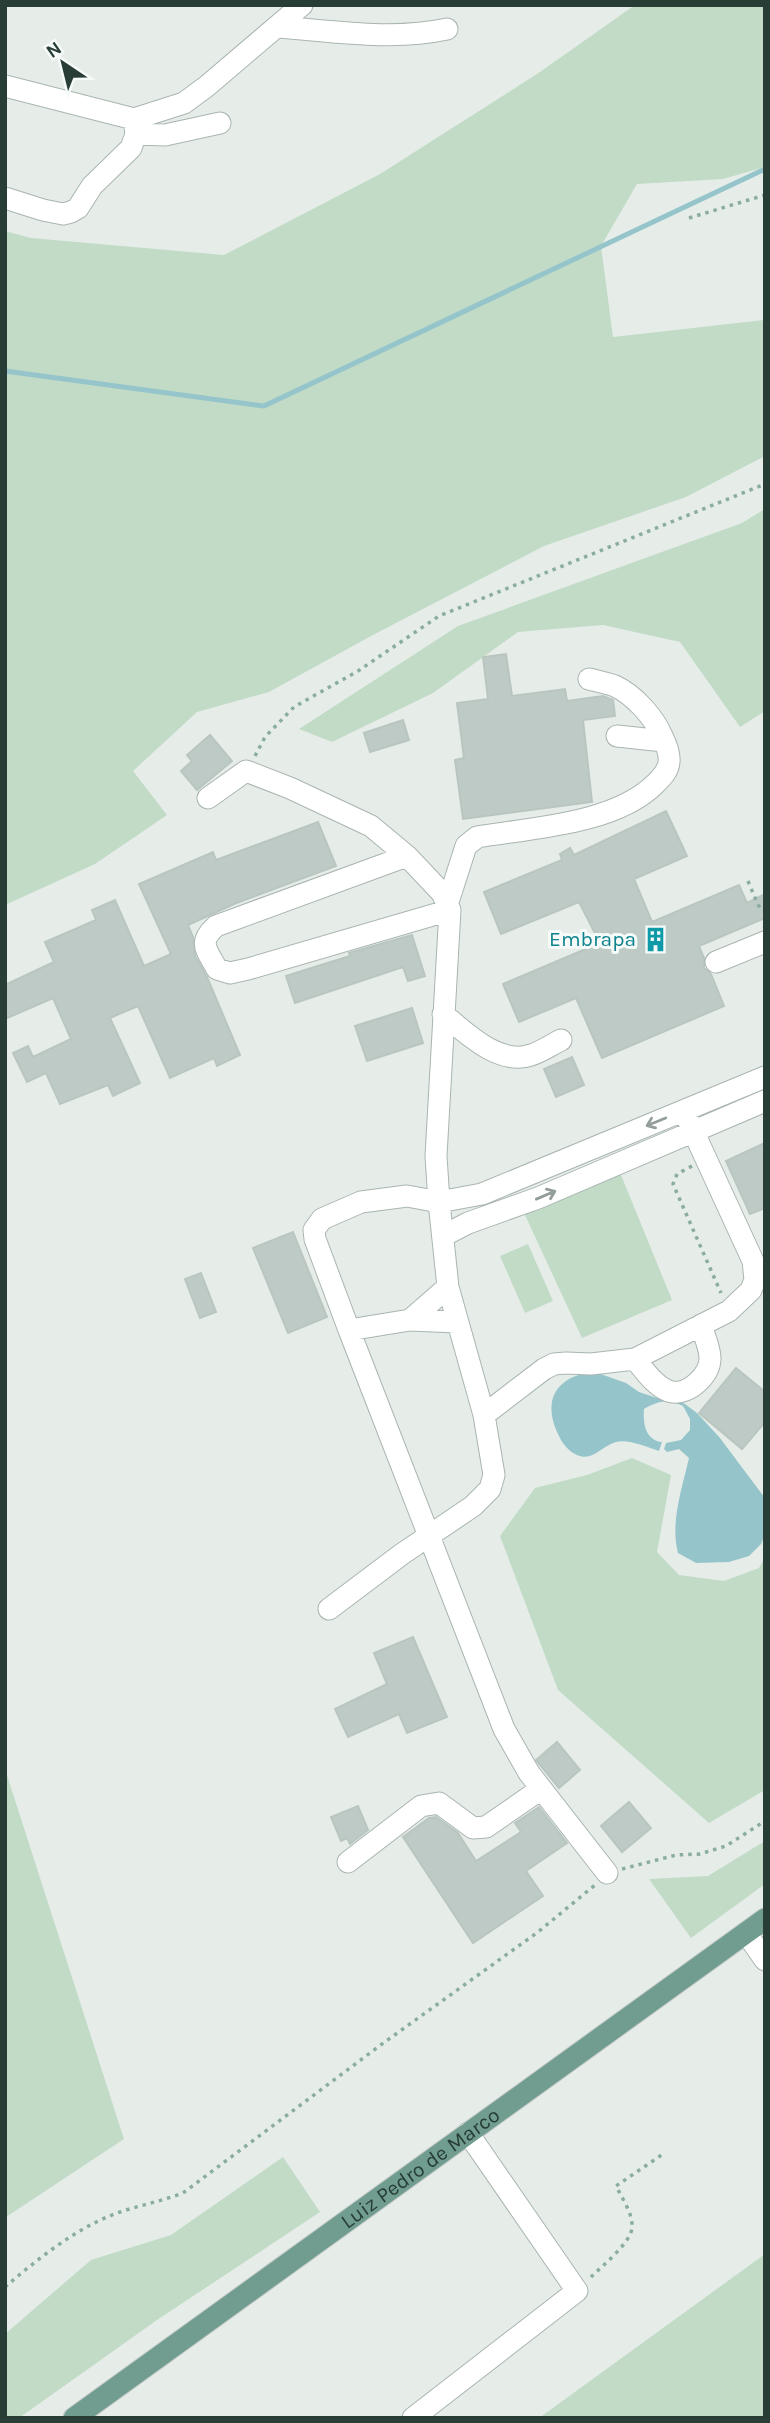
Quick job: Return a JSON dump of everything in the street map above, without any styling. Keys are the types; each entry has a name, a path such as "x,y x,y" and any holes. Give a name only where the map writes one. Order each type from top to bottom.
{"main road":[{"name":"Luiz Pedro de Marco","path":"74,2418 765,1919"}],"street":[{"path":"135,127 184,103 302,5"},
{"path":"278,27 389,34 426,33 447,29"},
{"path":"5,86 165,135 220,123"},
{"path":"5,198 43,210 63,214 72,212 78,208 92,186 131,148 135,127"},
{"path":"329,1609 402,1554 473,1506 490,1489 494,1475 484,1415 448,1287 439,1202 436,1157 449,906 466,846 477,837 601,816 648,792 667,771 669,760 664,741 649,716 629,696 615,687 589,679"},
{"path":"617,736 664,741"},
{"path":"208,798 246,771 352,816 371,826 407,856 449,906"},
{"path":"407,856 216,926 206,935 204,944 217,969 222,973 230,973 449,906"},
{"path":"716,961 765,942"},
{"path":"443,1014 475,1040 502,1055 516,1058 531,1055 561,1041"},
{"path":"607,1874 541,1789 515,1752 504,1730 349,1330 314,1230 322,1219 361,1202 407,1196 439,1202 482,1194 765,1077"},
{"path":"443,1236 456,1228 538,1198 765,1101"},
{"path":"484,1415 554,1364 591,1364 635,1359 729,1311 751,1290 755,1271 684,1111"},
{"path":"482,1194 490,1215"},
{"path":"410,1320 448,1287"},
{"path":"349,1330 410,1320 457,1322"},
{"path":"635,1359 647,1374 672,1392 702,1381 707,1373 710,1357 701,1325"},
{"path":"348,1862 421,1806 439,1803 473,1828 479,1829 541,1789"},
{"path":"746,1933 765,1960"},
{"path":"413,2418 577,2291 468,2133"}],"path":[{"path":"689,218 765,195"},
{"path":"246,771 265,737 294,707 358,671 439,616 765,484"},
{"path":"748,881 758,905 765,912"},
{"path":"706,1158 677,1174 673,1184 729,1311"},
{"path":"5,2287 53,2248 82,2230 118,2213 183,2193 382,2044 538,1932 582,1898 607,1874 676,1855 700,1854 726,1846 765,1821"},
{"path":"577,2291 625,2244 633,2230 631,2218 616,2186 663,2154"}],"green space":[{"path":"635,5 765,5 765,167 723,179 637,184 601,246 613,337 765,320 765,456 686,497 544,546 269,692 197,712 133,771 167,815 95,864 5,905 5,231 31,238 224,255 380,174 537,74"},
{"path":"765,509 765,711 740,727 680,642 603,625 518,632 433,693 332,742 299,729 458,626 742,523"},
{"path":"619,1170 672,1300 582,1338 524,1213"},
{"path":"528,1244 553,1301 525,1313 500,1256"},
{"path":"632,1458 671,1475 657,1552 679,1575 724,1581 759,1568 765,1557 765,1790 709,1823 558,1690 500,1536 535,1488 587,1475"},
{"path":"5,1769 124,2139 6,2217 5,2216"},
{"path":"765,1841 765,1884 691,1938 649,1879 708,1876"},
{"path":"283,2157 320,2212 157,2320 19,2418 5,2418 5,2334 91,2260 171,2235"},
{"path":"765,2254 765,2418 539,2418"}],"water":[{"path":"595,1372 626,1383 639,1392 685,1404 720,1438 765,1498 765,1534 761,1544 749,1556 729,1562 696,1563 678,1553 676,1517 689,1458 679,1449 667,1452 664,1449 666,1443 681,1440 690,1430 690,1419 683,1406 664,1402 644,1409 645,1425 649,1434 656,1441 662,1442 659,1451 621,1441 582,1457 566,1447 554,1423 552,1401 562,1384 570,1378"}],"building":[{"path":"506,654 512,696 565,689 567,701 603,696 613,700 615,716 583,720 592,802 463,819 455,760 464,758 457,703 488,699 483,657"},
{"path":"403,720 409,740 370,752 364,733"},
{"path":"210,735 232,761 197,790 181,771 192,761 187,755"},
{"name":"Embrapa","path":"666,811 687,856 634,879 652,922 739,885 747,903 765,894 765,918 699,946 704,958 704,968 711,974 724,1006 602,1058 576,998 519,1022 503,984 600,943 579,902 501,934 484,892 562,860 560,854 570,848 574,855"},
{"path":"318,822 336,866 234,904 188,925 193,937 195,956 207,977 240,1055 217,1066 214,1058 170,1078 138,1006 110,1018 140,1083 113,1096 108,1085 60,1104 46,1073 27,1082 13,1053 28,1046 33,1057 71,1039 53,998 5,1019 5,985 54,962 45,942 96,920 92,910 115,900 144,966 171,954 139,884 213,852 216,860"},
{"path":"412,935 425,976 408,981 403,967 295,1003 286,976 350,956 349,953"},
{"path":"412,1008 423,1043 367,1061 355,1026"},
{"path":"572,1057 584,1085 556,1097 544,1069"},
{"path":"765,1143 765,1208 750,1214 726,1161"},
{"path":"293,1232 327,1317 288,1333 253,1248"},
{"path":"201,1273 216,1312 200,1318 185,1279"},
{"path":"736,1368 765,1392 765,1422 742,1449 699,1413"},
{"path":"413,1637 447,1717 407,1733 399,1714 348,1737 335,1709 387,1684 374,1653"},
{"path":"557,1742 580,1770 559,1788 536,1760"},
{"path":"629,1802 651,1828 622,1852 601,1826"},
{"path":"358,1806 368,1830 350,1844 347,1838 341,1841 331,1817"},
{"path":"539,1807 567,1843 526,1871 543,1896 473,1943 403,1837 429,1818 436,1817 458,1833 476,1861 521,1832 515,1823"}],"waterway":[{"path":"5,371 264,406 765,169"}],"place":[{"name":"Embrapa","path":"656,939"}]}
